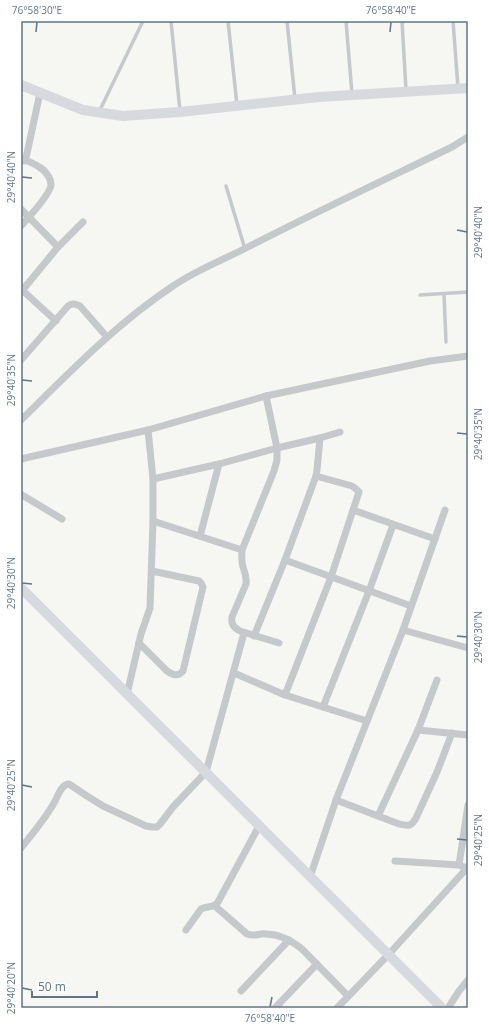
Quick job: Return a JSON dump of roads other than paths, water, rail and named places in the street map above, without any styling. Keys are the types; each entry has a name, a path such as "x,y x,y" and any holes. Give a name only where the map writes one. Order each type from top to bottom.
{"street":[{"path":"21,85 83,110 123,116 180,112 352,95 463,89"},
{"path":"21,226 46,196 51,183 44,170 38,166 23,161 40,93"},
{"path":"21,420 107,337 174,285 196,272 468,138"},
{"path":"21,209 58,247"},
{"path":"56,321 22,290 58,247 83,222"},
{"path":"21,360 71,304 80,306 107,337"},
{"path":"21,459 148,430 266,396 430,361 468,356"},
{"path":"266,396 277,448 277,460 242,550 243,567 247,579 232,617 232,621 234,628 244,633 279,643"},
{"path":"127,694 139,643 150,608 153,479 148,430"},
{"path":"153,479 219,464 340,432"},
{"path":"254,636 285,560 316,476 320,438"},
{"path":"200,536 219,464"},
{"path":"285,695 331,577 359,492 356,488 316,476"},
{"path":"21,494 62,519"},
{"path":"353,510 435,539"},
{"path":"310,877 336,800 403,630 445,510"},
{"path":"153,522 242,550"},
{"path":"323,707 369,592 393,525"},
{"path":"285,560 369,592 411,606"},
{"path":"139,643 172,675 180,674 183,671 203,587 199,581 152,571"},
{"path":"21,588 442,1008"},
{"path":"403,630 468,648"},
{"path":"21,848 51,808 60,790 66,784 69,784 103,806 146,826 157,827 173,807 206,772 244,633"},
{"path":"234,673 285,695 366,721"},
{"path":"378,816 418,730 437,680"},
{"path":"418,730 468,735"},
{"path":"336,800 399,824 409,826 416,818 438,772 452,733"},
{"path":"459,865 468,805"},
{"path":"186,930 201,909 215,906 218,902 259,826"},
{"path":"337,1008 468,868 459,865 395,861"},
{"path":"215,906 250,935 254,936 267,934 289,940 302,949 348,996"},
{"path":"241,991 289,940"},
{"path":"275,1008 317,964"},
{"path":"448,1008 468,980"}],"lane":[{"path":"98,113 143,21"},
{"path":"171,21 180,112"},
{"path":"228,21 237,106"},
{"path":"287,21 295,100"},
{"path":"346,21 352,95"},
{"path":"402,21 406,92"},
{"path":"453,21 463,89"},
{"path":"226,186 245,249"},
{"path":"420,295 468,292"},
{"path":"444,294 446,342"}]}
